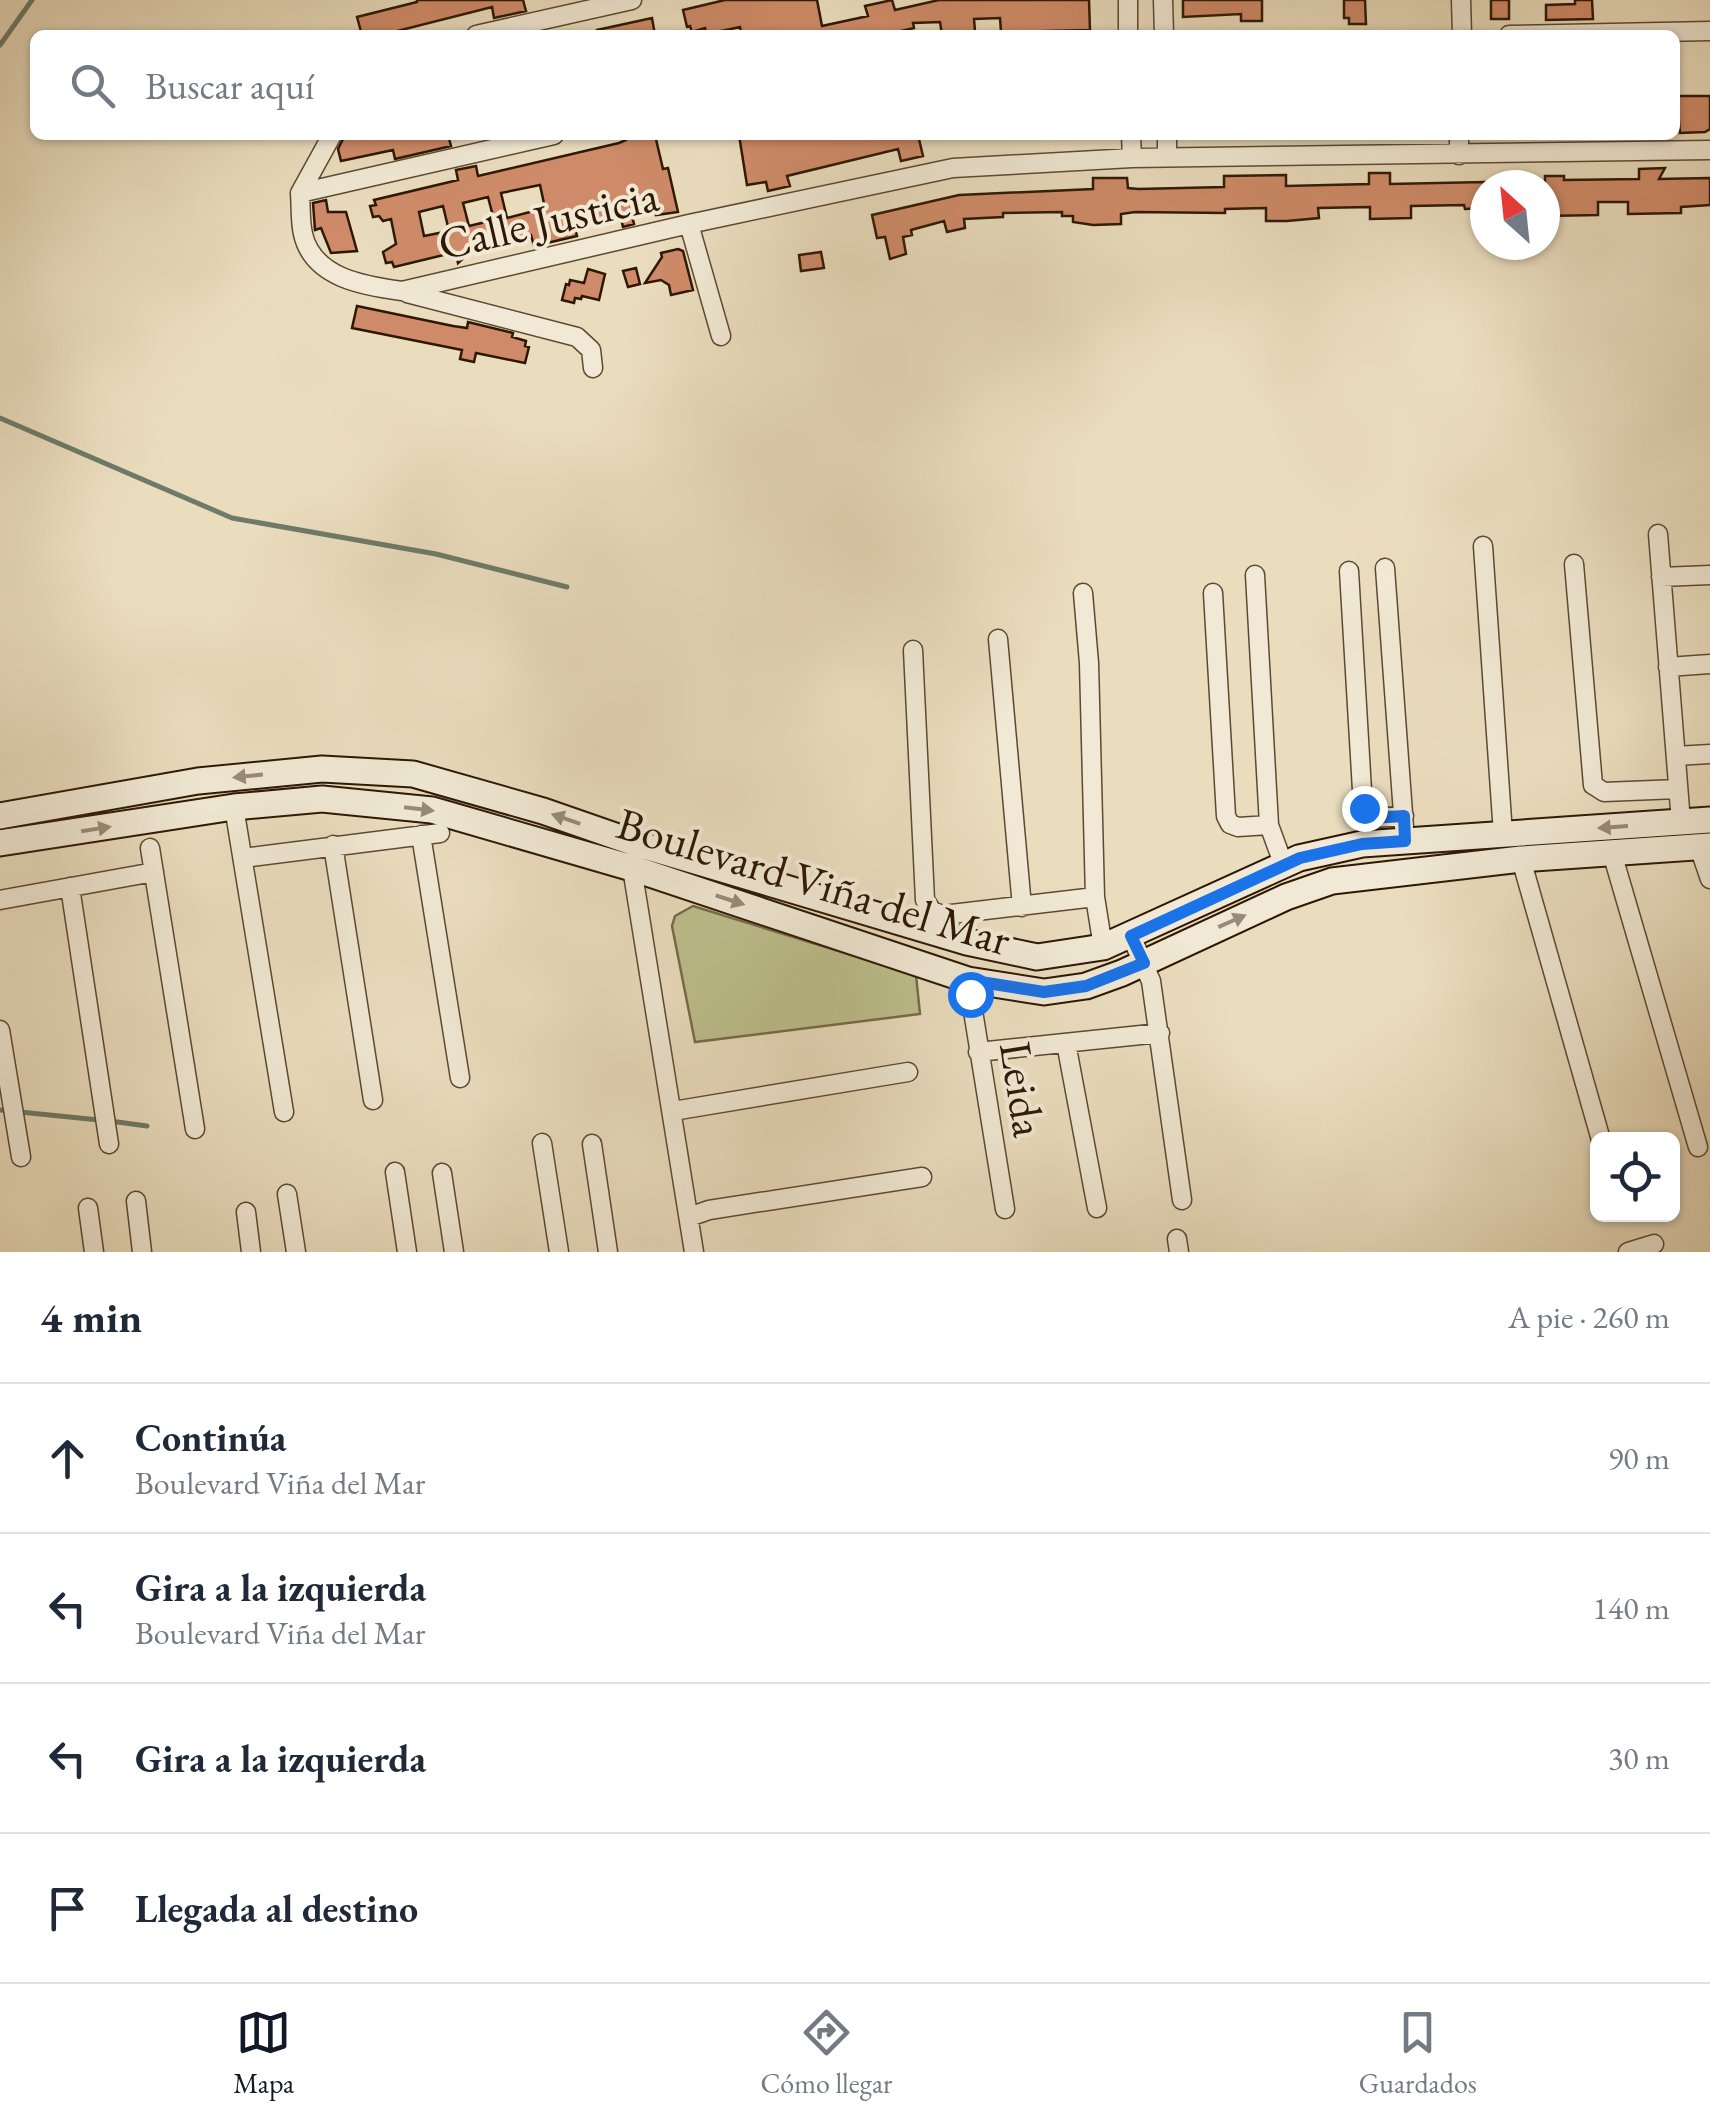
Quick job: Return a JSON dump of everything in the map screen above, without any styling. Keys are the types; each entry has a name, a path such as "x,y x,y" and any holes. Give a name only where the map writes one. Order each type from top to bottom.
{"street":[{"path":"498,30 632,0"},
{"path":"1128,0 1128,30"},
{"path":"1162,0 1164,30"},
{"path":"1461,0 1462,30"},
{"path":"1680,31 1710,30"},
{"path":"300,193 329,140"},
{"path":"300,193 532,140"},
{"path":"1131,140 1132,158"},
{"path":"1166,140 1167,157"},
{"path":"1459,140 1459,155"},
{"name":"Calle Justicia","path":"300,193 303,236 322,266 358,284 402,292 923,172 1167,157 1710,150"},
{"path":"689,224 721,336"},
{"path":"402,292 577,337 592,350 593,368"},
{"path":"1658,534 1681,822"},
{"path":"1482,546 1504,834"},
{"path":"1574,564 1593,785 1604,792 1678,789"},
{"path":"1349,570 1364,808 1371,818 1404,828 1385,568"},
{"path":"1255,575 1269,825 1284,866"},
{"path":"1661,578 1710,575"},
{"path":"1084,592 1095,897 1104,947"},
{"path":"1213,593 1226,816 1230,824 1238,827 1269,825"},
{"path":"998,639 1022,907"},
{"path":"913,650 925,900 932,911 943,915 1095,897"},
{"path":"1668,666 1710,664"},
{"path":"1676,756 1710,754"},
{"name":"Boulevard Viña del Mar","path":"0,816 198,781 322,769 413,774 544,811 635,856 968,980 1044,992 1086,986 1268,905 1332,881 1521,859 1612,853 1706,858"},
{"name":"Boulevard Viña del Mar","path":"0,843 234,807 322,799 432,810 635,856 1037,957 1104,947 1300,858 1362,844 1404,828 1504,834 1710,820"},
{"path":"234,807 284,1112"},
{"path":"30,812 34,839"},
{"path":"242,858 430,834 460,1078"},
{"path":"332,845 373,1100"},
{"path":"150,848 195,1129"},
{"path":"1612,853 1698,1147"},
{"path":"635,856 694,1252"},
{"path":"1521,859 1599,1132"},
{"path":"0,900 154,872"},
{"path":"70,887 108,1144"},
{"path":"1131,936 1151,981 1182,1200"},
{"name":"Leida","path":"968,980 1005,1209"},
{"path":"0,1030 21,1157"},
{"path":"978,1052 1160,1033"},
{"path":"1066,1043 1097,1208"},
{"path":"673,1111 908,1072"},
{"path":"542,1143 559,1252"},
{"path":"592,1144 608,1252"},
{"path":"395,1172 408,1252"},
{"path":"442,1174 454,1252"},
{"path":"689,1217 709,1210 922,1177"},
{"path":"288,1194 296,1252"},
{"path":"136,1200 142,1252"},
{"path":"88,1208 94,1252"},
{"path":"246,1212 251,1252"},
{"path":"1628,1252 1654,1244"}],"green space":[{"path":"693,906 916,975 920,1014 695,1042 672,926 675,916"}],"building":[{"path":"523,0 526,11 494,18 492,7 401,30 361,30 357,17 417,2"},
{"path":"725,0 817,0 822,26 868,16 865,6 892,0 895,10 939,0 1089,0 1090,30 1001,30 1000,18 974,19 975,30 941,30 940,22 913,23 914,28 905,30 691,30 683,10"},
{"path":"1183,0 1262,0 1262,21 1241,21 1241,14 1183,17"},
{"path":"1344,0 1365,0 1366,24 1349,24 1349,18 1344,18"},
{"path":"1491,0 1509,0 1509,19 1491,19"},
{"path":"1575,0 1592,0 1593,19 1546,20 1546,5 1575,4"},
{"path":"652,18 654,30 597,30"},
{"path":"1680,96 1710,96 1710,129 1680,133"},
{"path":"342,140 449,140 451,146 395,159 393,150 341,161 338,149"},
{"path":"656,140 663,169 668,168 678,212 656,215 653,206 631,211 634,224 623,227 620,214 574,225 577,236 534,246 531,235 475,248 458,263 456,252 394,267 392,262 386,263 383,252 396,244 391,219 373,217 370,206 376,205 374,200 458,180 456,170 476,166 478,176 619,143","holes":["540,185 545,208 507,218 501,193","488,197 494,220 469,226 463,203","443,206 449,231 424,236 419,212"]},
{"path":"740,140 919,140 923,156 901,161 898,149 787,176 790,186 768,191 766,182 747,185"},
{"path":"1665,168 1659,179 1710,178 1710,205 1681,207 1681,213 1628,214 1628,202 1598,202 1598,215 1560,216 1560,176 1564,180 1639,179 1639,169"},
{"path":"1369,173 1390,173 1390,184 1470,182 1470,209 1464,205 1411,206 1411,218 1370,219 1370,207 1318,208 1319,218 1287,221 1266,221 1266,208 1225,209 1225,213 1135,212 1121,214 1121,224 1093,225 1073,222 1073,216 1062,216 1062,212 1003,213 1003,217 964,219 965,228 947,232 944,221 911,230 912,235 903,237 906,254 890,259 885,237 877,238 872,215 959,195 1093,189 1093,178 1127,178 1128,188 1138,189 1224,187 1224,176 1286,175 1286,186 1369,184"},
{"path":"326,200 328,212 346,212 357,251 331,253 321,228 315,230 313,203"},
{"path":"683,251 693,290 671,295 669,285 661,280 645,283 661,253"},
{"path":"821,252 824,268 801,271 799,255"},
{"path":"636,268 640,284 628,287 623,271"},
{"path":"588,269 605,274 599,300 582,296 575,298 574,303 562,300 566,284 570,280 584,283"},
{"path":"357,306 453,326 467,328 468,322 513,333 512,337 526,341 525,346 529,347 525,363 476,353 474,362 460,359 462,350 352,328"}],"waterway":[{"path":"0,45 32,0"},
{"path":"0,418 232,518 436,554 567,587"},
{"path":"0,1110 99,1120"},
{"path":"110,1121 147,1126"}],"route":[{"path":"970,994 968,980 1044,992 1086,986 1144,963 1131,936 1143,929 1300,858 1362,844 1405,841 1404,816 1371,818 1364,808"}]}
